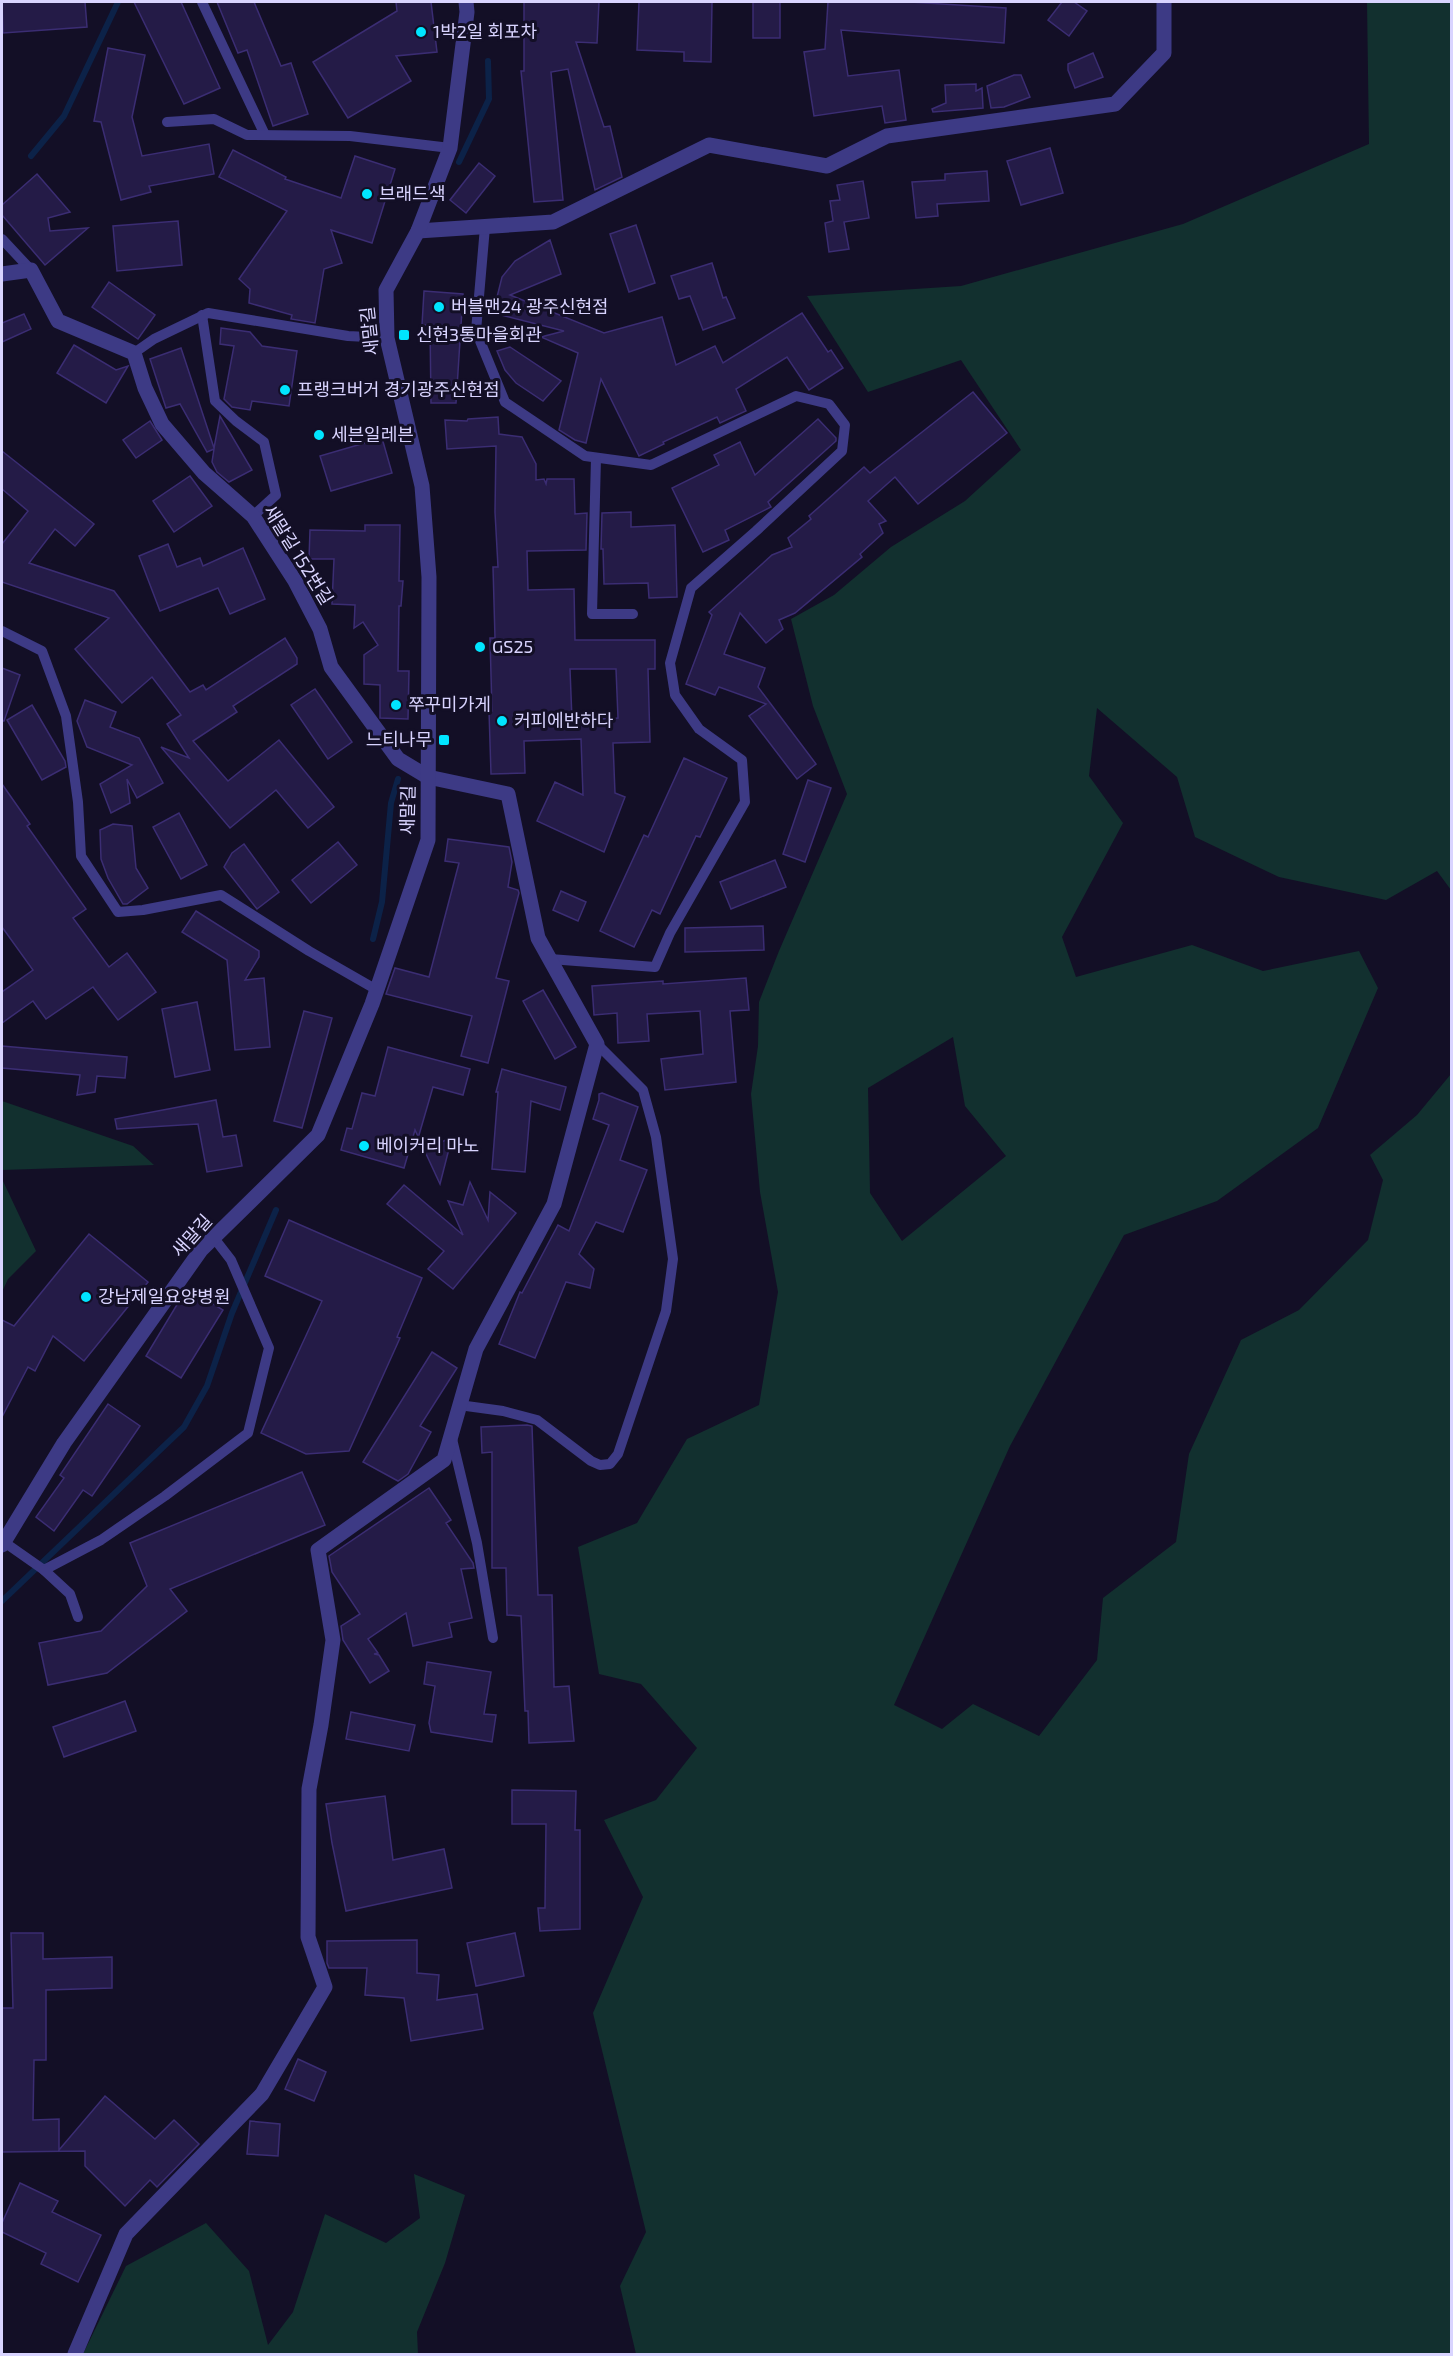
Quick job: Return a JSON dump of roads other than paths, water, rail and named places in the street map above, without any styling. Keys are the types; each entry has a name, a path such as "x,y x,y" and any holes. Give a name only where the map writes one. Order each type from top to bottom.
{"street":[{"name":"새말길","path":"3,1544 64,1443 201,1250 318,1135 378,990 428,840 429,577 422,486 387,338 386,290 418,231 450,148 467,12 466,2"},
{"path":"418,231 554,222 709,145 827,166 887,136 1116,104 1164,53 1164,2"},
{"path":"2,274 31,270 58,321 134,353"},
{"name":"새말길 152번길","path":"134,353 145,388 162,424 204,473 253,516 295,581 320,628 331,667 398,759 428,777 508,794 538,938 550,959"},
{"path":"75,2355 126,2234 262,2094 325,1987 308,1937 309,1789 333,1640 318,1550 444,1460 476,1349 554,1204 597,1044 550,959"}],"lane":[{"path":"202,2 265,135"},
{"path":"167,122 214,119 247,135 350,135 450,148"},
{"path":"485,227 476,331 506,402 585,456 651,465 796,396 829,404 845,425 842,451 691,588 670,663 675,695 699,729 742,760 745,801 670,933 655,967 550,959"},
{"path":"2,239 31,270"},
{"path":"134,353 154,339 208,313 348,336 387,338"},
{"path":"202,315 215,401 236,421 264,442 276,495 253,516"},
{"path":"596,458 592,614 633,614"},
{"path":"2,631 42,651 66,716 78,801 81,856 118,912 143,910 220,895 309,951 378,990"},
{"path":"459,1405 537,1420 591,1461 600,1465 610,1464 618,1454 666,1311 673,1259 656,1137 643,1090 597,1044"},
{"path":"43,1570 101,1540 165,1496 248,1433 269,1348 231,1260 214,1238"},
{"path":"451,1435 477,1543 494,1638"},
{"path":"3,1544 43,1570 70,1594 78,1617"}],"waterway":[{"path":"31,156 64,116 118,2"},
{"path":"459,162 489,99 488,61"},
{"path":"373,939 382,902 391,803 398,779"},
{"path":"2,1601 184,1427 207,1386 232,1313 276,1210"}],"place":[{"name":"1박2일 회포차","path":"421,32"},
{"name":"브래드색","path":"367,194"},
{"name":"버블맨24 광주신현점","path":"439,307"},
{"name":"신현3통마을회관","path":"404,335"},
{"name":"프랭크버거 경기광주신현점","path":"285,390"},
{"name":"세븐일레븐","path":"319,435"},
{"name":"GS25","path":"480,647"},
{"name":"쭈꾸미가게","path":"396,705"},
{"name":"커피에반하다","path":"502,721"},
{"name":"느티나무","path":"444,740"},
{"name":"베이커리 마노","path":"364,1146"},
{"name":"강남제일요양병원","path":"86,1297"}]}
